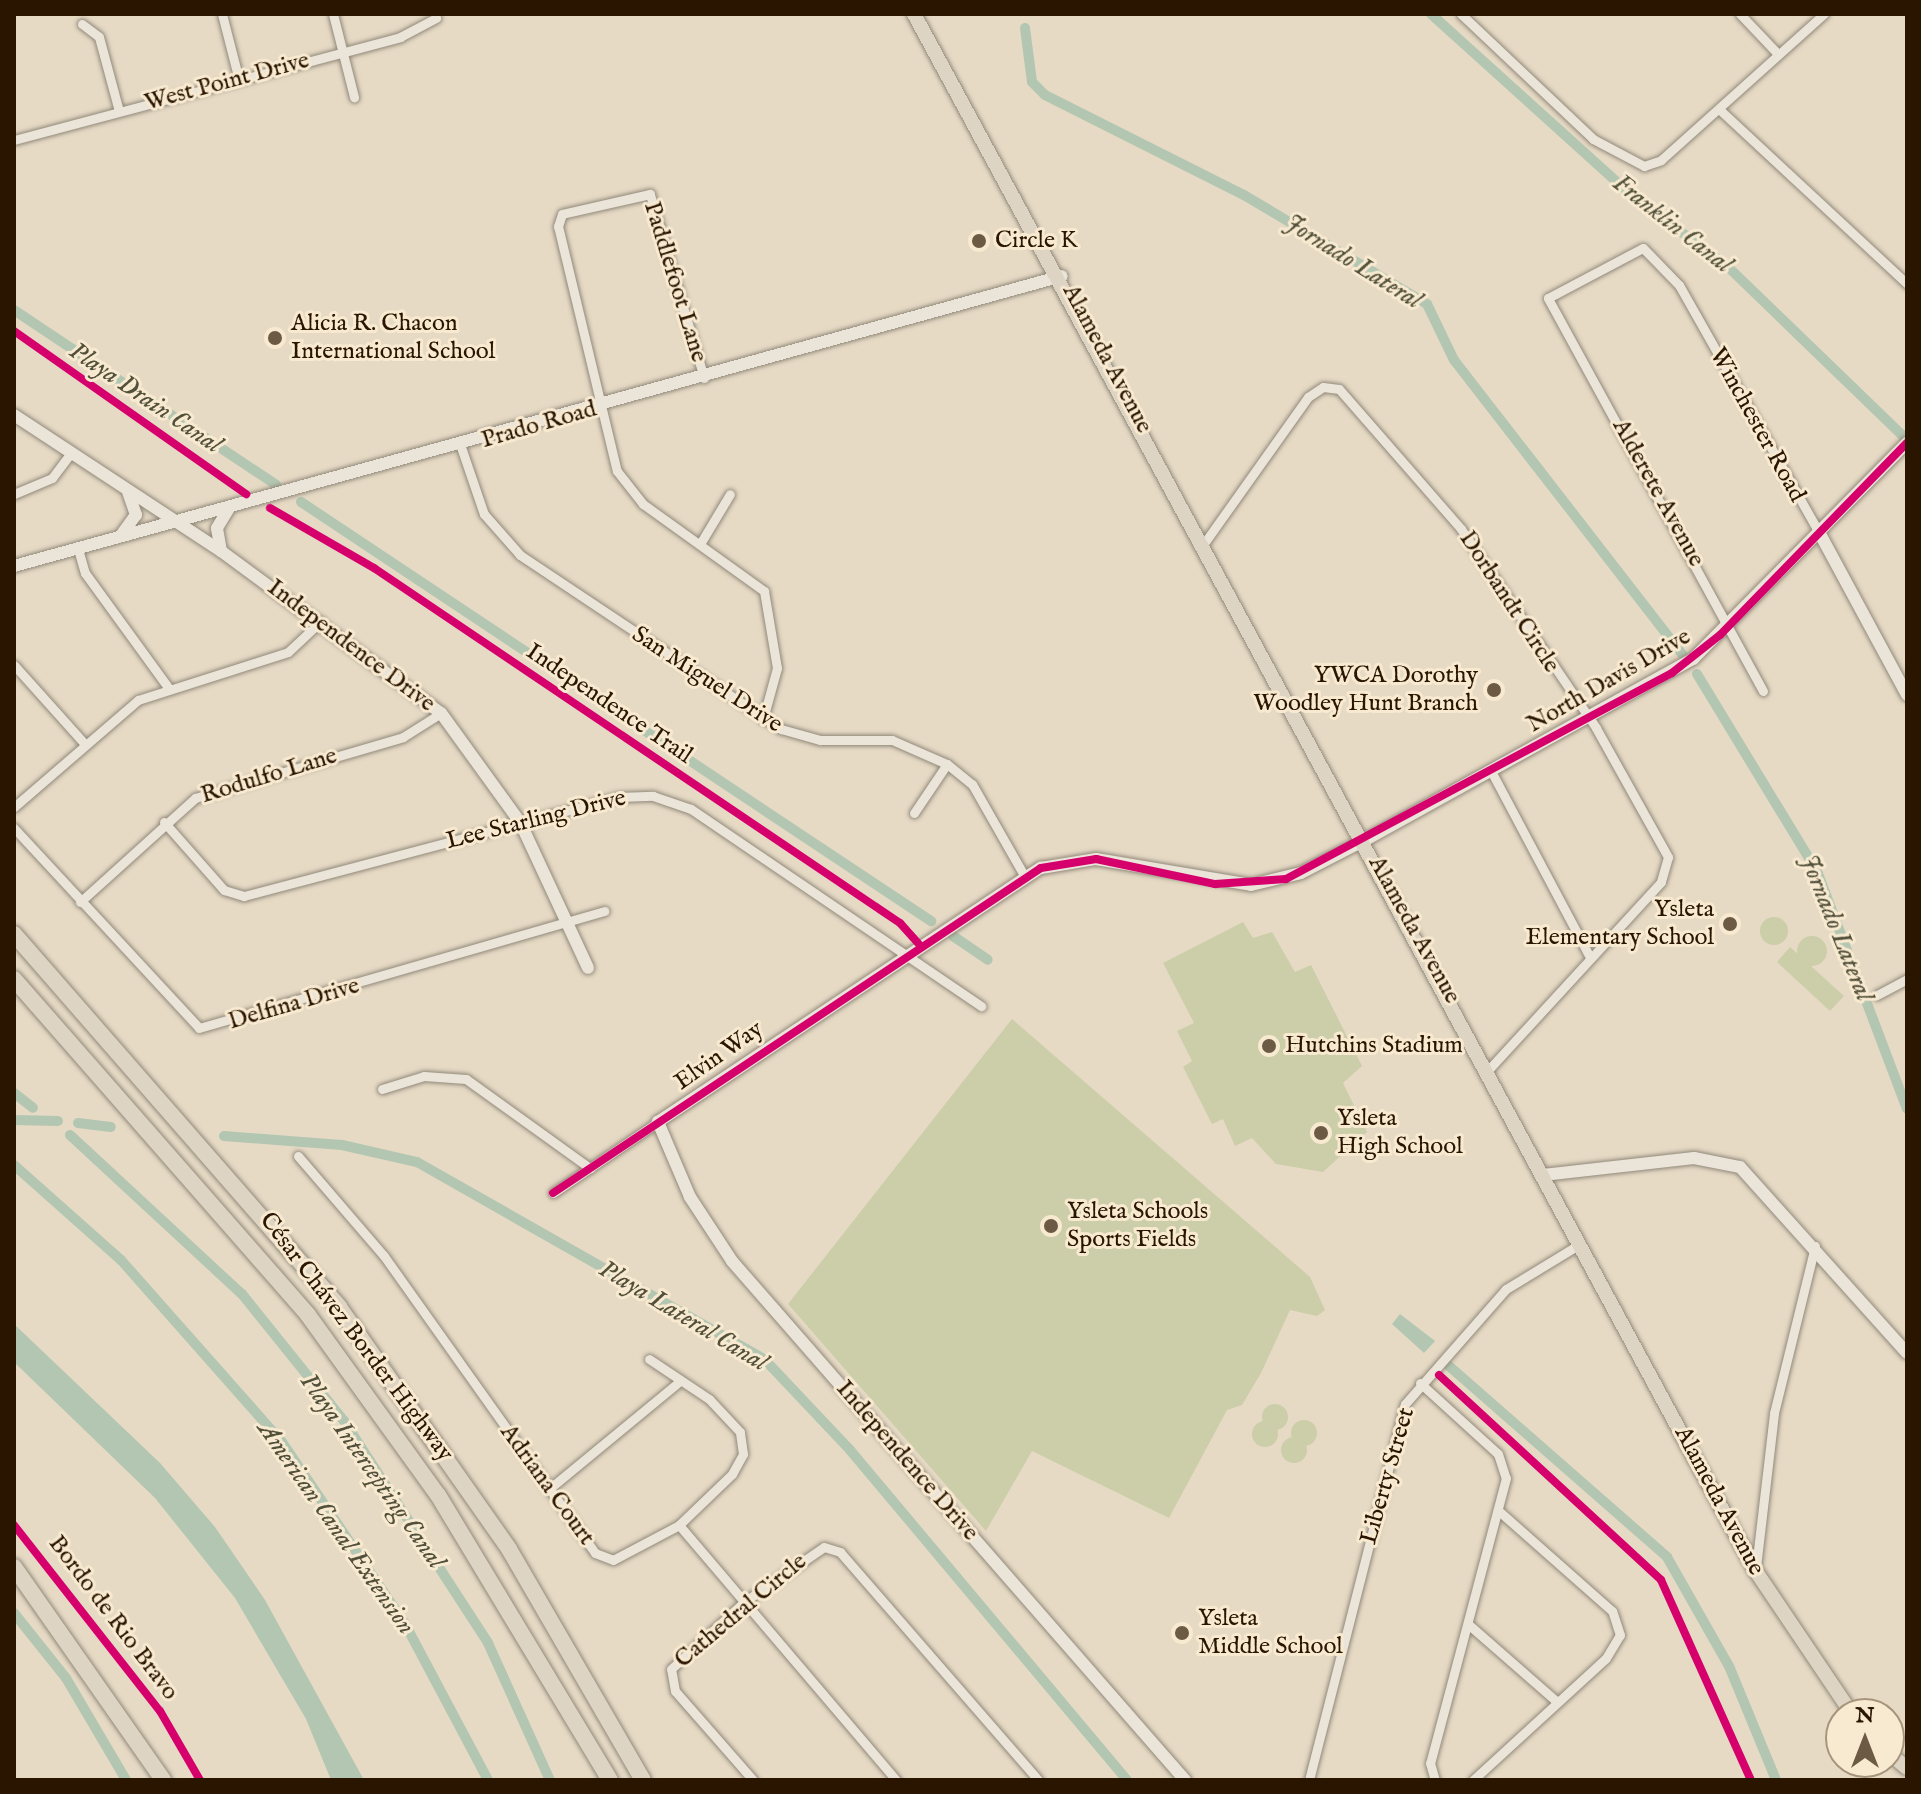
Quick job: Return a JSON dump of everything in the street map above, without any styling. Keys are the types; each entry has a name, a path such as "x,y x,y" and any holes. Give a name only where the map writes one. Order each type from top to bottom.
{"highway":[{"name":"César Chávez Border Highway","path":"14,934 339,1307 509,1549 615,1723 643,1780"},
{"name":"César Chávez Border Highway","path":"14,979 308,1315 438,1495 582,1727 607,1780"},
{"path":"14,1567 93,1670 163,1780"},
{"path":"615,1723 653,1780"}],"main road":[{"name":"Alameda Avenue","path":"914,14 1062,276 1755,1570 1841,1698"}],"street":[{"path":"222,14 239,80"},
{"path":"333,14 354,97"},
{"path":"1461,14 1593,139 1631,164 1661,160 1824,14"},
{"path":"1740,14 1778,54"},
{"name":"West Point Drive","path":"14,140 411,34 436,18"},
{"path":"82,24 99,37 119,111"},
{"path":"1719,109 1907,284"},
{"name":"Paddlefoot Lane","path":"704,378 653,198 634,192 571,210 558,226 593,355 598,409 610,455 632,493 764,591 777,668 763,719"},
{"name":"Alderete Avenue","path":"1643,248 1548,298 1730,622 1763,691"},
{"name":"Winchester Road","path":"1643,248 1679,285 1907,695"},
{"name":"Prado Road","path":"14,566 461,447 1062,276"},
{"name":"Dorbandt Circle","path":"1205,542 1308,397 1339,389 1450,513 1587,719 1669,866 1489,1069"},
{"name":"Independence Drive","path":"14,415 221,551 321,621 441,713 520,822 588,968"},
{"name":"North Davis Drive","path":"1024,875 1056,862 1096,859 1251,885 1301,873 1693,659 1905,446"},
{"name":"San Miguel Drive","path":"461,447 476,497 507,545 763,719 820,740 892,740 947,764 972,784 1024,875"},
{"path":"14,494 52,478 71,453"},
{"path":"118,538 136,515 126,489"},
{"path":"700,544 730,494"},
{"path":"221,551 217,528 229,508"},
{"path":"78,549 85,573 167,686"},
{"path":"14,807 83,742 167,686 288,652 321,621"},
{"path":"14,665 83,742"},
{"name":"Rodulfo Lane","path":"80,902 164,822 210,791 403,737 441,713"},
{"path":"914,813 947,764"},
{"path":"1491,771 1590,957"},
{"name":"Lee Starling Drive","path":"164,822 224,890 244,896 618,797 671,801 907,952 981,1006"},
{"name":"Delfina Drive","path":"14,828 199,1028 569,924 604,911"},
{"name":"Elvin Way","path":"553,1193 953,920 1024,875"},
{"path":"1877,995 1907,979"},
{"path":"382,1089 424,1076 466,1079 590,1168"},
{"name":"Independence Drive","path":"658,1122 690,1197 732,1261 1185,1780"},
{"name":"Adriana Court","path":"298,1156 384,1256 595,1553 613,1560 679,1525 732,1474 743,1454 740,1432 709,1399 679,1382 649,1359"},
{"path":"1543,1175 1601,1164 1722,1159 1752,1176 1907,1353"},
{"name":"Liberty Street","path":"1309,1780 1399,1419 1420,1383 1506,1289 1580,1244"},
{"path":"1755,1570 1774,1413 1815,1246"},
{"path":"549,1489 679,1382"},
{"path":"1420,1383 1503,1461 1500,1512 1430,1763 1435,1780"},
{"path":"1473,1780 1615,1647 1619,1622 1500,1512"},
{"path":"679,1525 896,1780"},
{"name":"Cathedral Circle","path":"753,1780 669,1679 678,1658 744,1602 811,1551 833,1548 1038,1780"},
{"path":"1468,1624 1557,1702"}],"shaded area":[{"path":"1774,917 1784,921 1788,931 1784,941 1774,945 1764,941 1760,931 1764,921"},
{"name":"Hutchins Stadium","path":"1243,922 1253,938 1272,932 1295,972 1311,965 1362,1066 1343,1083 1367,1132 1323,1172 1276,1164 1252,1138 1235,1146 1223,1119 1212,1124 1183,1067 1192,1061 1177,1031 1194,1023 1163,963"},
{"path":"1812,936 1823,940 1827,951 1823,962 1812,966 1801,962 1797,951 1801,940"},
{"path":"1790,947 1844,996 1830,1011 1777,962"},
{"name":"Ysleta Schools Sports Fields","path":"1012,1019 1310,1277 1325,1310 1317,1316 1290,1310 1261,1373 1242,1405 1227,1410 1169,1518 1032,1451 986,1531 788,1304"},
{"path":"1400,1314 1435,1341 1424,1353 1392,1324"},
{"path":"14,1324 160,1463 215,1527 265,1600 364,1780 331,1780 306,1719 235,1598 155,1498 14,1362"},
{"path":"1275,1404 1284,1408 1288,1417 1284,1426 1275,1430 1266,1426 1262,1417 1266,1408"},
{"path":"1304,1420 1313,1424 1317,1433 1313,1442 1304,1446 1295,1442 1291,1433 1295,1424"},
{"path":"1265,1421 1274,1425 1278,1434 1274,1443 1265,1447 1256,1443 1252,1434 1256,1425"},
{"path":"1294,1437 1303,1441 1307,1450 1303,1459 1294,1463 1285,1459 1281,1450 1285,1441"}],"waterway":[{"name":"Franklin Canal","path":"1431,14 1631,195 1726,265 1907,440"},
{"name":"Jornado Lateral","path":"1025,28 1032,82 1045,95 1244,195 1427,304 1454,360 1683,655"},
{"name":"Playa Drain Canal","path":"14,310 276,485"},
{"name":"Playa Drain Canal","path":"301,502 931,921"},
{"name":"Jornado Lateral","path":"1697,674 1817,871 1907,1109"},
{"name":"Playa Drain Canal","path":"953,936 988,960"},
{"name":"Playa Intercepting Canal","path":"14,1093 33,1108"},
{"name":"Playa Lateral Canal","path":"14,1120 58,1121"},
{"name":"Playa Lateral Canal","path":"78,1123 111,1127"},
{"name":"Playa Intercepting Canal","path":"70,1135 242,1294 344,1421 488,1643 550,1780"},
{"name":"Playa Lateral Canal","path":"224,1136 342,1145 417,1162 765,1360 850,1450 1127,1780"},
{"name":"American Canal Extension","path":"14,1165 121,1260 282,1442 404,1622 488,1780"},
{"name":"Playa Drain Canal","path":"1449,1366 1667,1557 1729,1666 1776,1780"},
{"path":"14,1613 66,1678 126,1780"}],"cycle path":[{"path":"14,331 246,494"},
{"path":"553,1193 1041,868 1096,859 1215,884 1286,879 1672,673 1720,635 1907,443"},
{"name":"Independence Trail","path":"270,508 374,568 900,923 919,944"},
{"path":"1439,1375 1661,1580 1751,1780"},
{"name":"Bordo de Rio Bravo","path":"14,1525 160,1711 200,1780"}],"place":[{"name":"Circle K","path":"979,241"},
{"name":"Alicia R. Chacon International School","path":"275,338"},
{"name":"YWCA Dorothy Woodley Hunt Branch","path":"1494,690"},
{"name":"Ysleta Elementary School","path":"1730,924"},
{"name":"Hutchins Stadium","path":"1269,1046"},
{"name":"Ysleta High School","path":"1321,1133"},
{"name":"Ysleta Schools Sports Fields","path":"1051,1226"},
{"name":"Ysleta Middle School","path":"1182,1633"}]}
